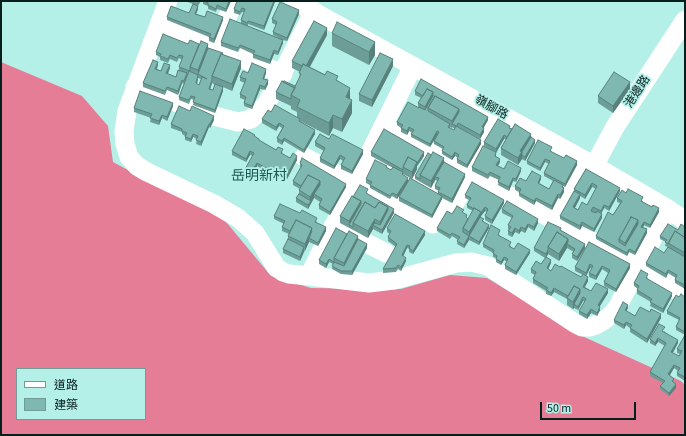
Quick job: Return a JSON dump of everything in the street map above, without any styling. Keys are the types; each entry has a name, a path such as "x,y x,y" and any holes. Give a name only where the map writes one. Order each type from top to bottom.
{"street":[{"path":"168,1 127,111 124,131 129,157 137,166 147,172 214,204 238,218 255,232 276,267 289,274 361,282 382,282 415,275 456,263 471,262 488,266 576,324 582,327 590,327 603,321 617,308 668,209"},
{"path":"215,48 234,1"},
{"name":"嶺腳路","path":"294,1 590,164 668,209 685,221"},
{"path":"135,88 214,116 242,122 251,119 266,105 314,11"},
{"name":"港邊路","path":"555,221 590,164 685,20"},
{"path":"159,27 283,74"},
{"path":"308,276 413,66"},
{"path":"392,200 433,224 435,223 442,213 454,205 499,113"},
{"path":"383,126 639,267 685,295"},
{"path":"368,156 404,175 411,182 454,205"},
{"path":"304,157 368,190 373,195 409,216"},
{"path":"334,226 386,253"}],"shaded area":[{"path":"1,62 82,96 108,126 113,162 165,190 217,211 271,276 311,288 401,289 450,275 487,278 582,336 681,381 685,385 685,435 1,435"}],"building":[{"path":"204,1 229,1 226,9 217,5 216,9"},
{"path":"237,1 274,1 264,26 248,21 247,23 241,20 245,9 242,8 240,12 234,9"},
{"path":"280,2 299,10 287,38 273,32 277,22 272,19"},
{"path":"193,4 198,6 195,14 205,17 207,11 223,17 214,39 209,37 211,34 167,17 171,6 189,13"},
{"path":"230,19 283,40 278,52 274,50 270,60 253,54 255,51 240,45 238,48 221,42"},
{"path":"314,21 327,28 306,66 303,64 302,66 292,61"},
{"path":"337,22 375,42 369,52 332,33"},
{"path":"163,34 188,44 190,40 199,44 190,67 190,71 179,67 183,56 179,55 177,58 170,55 168,59 160,56 161,54 156,52"},
{"path":"201,41 208,44 198,70 190,67"},
{"path":"208,48 223,53 221,54 212,76 209,89 213,90 215,84 223,87 215,110 193,102 195,97 191,96 189,100 179,97 189,71 198,75 196,83 199,85 202,77 207,79 198,74"},
{"path":"380,53 393,59 372,100 359,94"},
{"path":"221,54 241,61 232,84 212,76"},
{"path":"153,60 158,62 155,69 161,71 164,63 170,65 166,73 176,77 178,70 187,73 184,81 182,80 178,91 167,87 165,91 143,83"},
{"path":"252,63 266,69 263,79 268,80 265,87 260,85 252,106 244,103 246,97 240,94 246,79 240,77 243,71 248,73"},
{"path":"303,64 325,75 327,71 338,76 336,80 350,88 346,97 352,100 342,119 333,115 329,123 297,107 300,100 291,95 301,74 299,73"},
{"path":"614,72 630,82 613,106 598,96"},
{"path":"421,79 488,117 482,127 484,128 480,135 458,123 457,126 452,124 459,112 459,109 435,96 428,108 428,111 450,124 448,127 454,130 456,126 481,140 467,165 457,159 459,155 455,152 452,157 442,151 444,147 434,141 439,132 437,131 430,144 411,134 414,130 409,127 407,131 401,128 403,125 397,122 408,102 425,110 433,96 433,92 427,89 423,96 415,91"},
{"path":"282,81 295,88 291,95 291,99 276,92"},
{"path":"284,81 295,86 295,88 283,82"},
{"path":"427,89 433,92 425,107 418,103"},
{"path":"140,91 173,103 167,117 162,115 159,121 150,118 152,114 134,108"},
{"path":"435,96 459,109 452,121 428,108"},
{"path":"275,105 300,119 299,121 315,130 304,150 284,138 282,141 277,138 284,126 279,123 276,127 262,119 268,110 271,112"},
{"path":"179,106 190,111 192,106 214,116 201,142 196,140 198,136 193,134 191,139 185,137 187,133 171,124"},
{"path":"498,119 510,126 509,128 512,129 507,137 504,135 496,149 484,142"},
{"path":"515,124 531,134 520,151 522,152 518,158 501,148"},
{"path":"244,129 276,150 278,147 283,149 281,153 290,158 293,153 297,156 287,175 280,171 278,175 257,163 250,174 244,171 254,153 250,151 246,159 232,151"},
{"path":"384,129 424,152 416,165 417,162 408,157 403,170 371,152"},
{"path":"320,134 329,139 332,134 363,150 352,171 341,165 345,158 340,155 334,166 320,158 325,148 315,142"},
{"path":"531,137 535,140 525,157 522,155 522,152 520,155"},
{"path":"538,140 552,147 550,151 564,158 566,155 577,161 565,184 544,173 550,161 545,159 540,168 527,161"},
{"path":"483,146 496,152 495,156 500,159 496,165 504,169 508,161 521,168 516,179 513,178 509,187 498,182 500,177 490,172 488,175 472,167"},
{"path":"433,152 444,158 431,181 420,175"},
{"path":"428,153 431,155 420,175 420,179 415,176"},
{"path":"408,157 417,162 412,172 403,167"},
{"path":"302,158 346,184 330,212 319,205 322,199 314,194 320,185 320,181 308,175 301,186 293,181 302,165 300,163"},
{"path":"375,160 387,166 386,167 391,170 393,167 403,172 402,174 408,178 397,195 392,193 390,196 370,185 372,182 366,179"},
{"path":"444,162 465,174 452,199 438,192 440,188 435,186 439,178 435,177"},
{"path":"586,169 620,188 609,207 604,205 601,211 593,207 591,211 596,213 597,211 602,214 594,229 582,222 580,226 560,216 574,191 580,194 573,207 578,210 582,202 587,205 597,186 592,183 585,195 574,189"},
{"path":"532,171 541,176 538,183 549,189 554,180 563,185 562,187 564,188 560,195 558,194 552,206 536,198 534,201 519,193 521,189 515,186 520,178 526,181"},
{"path":"308,175 320,181 310,197 299,190"},
{"path":"410,178 442,196 432,215 399,197"},
{"path":"472,182 504,200 492,220 485,216 488,209 485,207 481,213 467,205 471,198 465,195"},
{"path":"360,185 368,189 366,193 394,209 382,230 373,225 375,223 380,225 388,210 388,207 379,202 375,208 365,202 353,223 353,227 349,225 361,204 361,201 353,197"},
{"path":"628,189 643,197 641,201 652,207 653,205 659,208 650,225 644,222 641,227 647,229 635,252 629,249 627,253 596,236 608,212 613,215 622,201 617,198 622,190 626,193","holes":["631,217 638,220 638,224 625,246 619,242 619,239"]},
{"path":"299,194 311,201 308,205 296,198"},
{"path":"352,196 361,201 349,221 340,216"},
{"path":"507,201 538,219 534,227 528,224 525,229 521,227 519,231 515,228 512,233 508,231 511,227 508,225 513,216 502,209"},
{"path":"365,202 375,208 379,202 388,207 380,222 375,219 368,231 353,223"},
{"path":"280,204 300,213 302,210 317,218 315,222 326,227 318,243 309,238 312,228 296,220 290,231 282,227 285,221 274,216"},
{"path":"457,206 464,210 462,212 467,215 466,217 468,219 463,228 463,232 469,236 464,245 457,241 460,237 452,233 450,235 437,228 447,211 452,214"},
{"path":"474,208 481,212 469,232 463,228"},
{"path":"395,214 425,231 413,251 409,248 410,246 407,245 402,255 406,258 401,267 398,265 396,268 383,269 397,244 388,237 391,231 387,228"},
{"path":"480,217 484,219 482,221 489,225 479,242 469,236"},
{"path":"631,217 638,220 625,243 619,239"},
{"path":"296,220 312,228 305,244 288,236"},
{"path":"548,222 561,228 560,230 585,244 577,257 572,254 575,249 567,244 568,239 557,232 548,247 546,254 534,248"},
{"path":"668,224 678,230 681,224 685,227 684,237 675,231 668,244 665,242 667,240 660,236"},
{"path":"491,225 500,230 498,235 511,242 509,246 514,249 518,243 530,250 516,272 505,265 508,259 504,257 501,262 496,259 497,256 493,253 494,250 483,244"},
{"path":"336,228 347,234 334,258 334,262 329,259 326,264 319,260"},
{"path":"349,231 358,236 344,263 334,258"},
{"path":"675,231 684,237 685,235 685,253 668,243"},
{"path":"557,232 568,239 559,254 548,247"},
{"path":"288,239 304,247 300,257 283,249"},
{"path":"358,239 367,244 352,271 341,271 332,266 334,262 344,266"},
{"path":"589,242 630,264 616,289 604,282 610,270 602,266 596,276 589,273 593,266 590,264 586,273 575,267"},
{"path":"655,247 664,253 668,247 685,257 685,285 675,280 677,275 668,270 666,274 646,263"},
{"path":"546,257 551,260 547,268 551,271 555,264 581,277 583,274 588,277 583,287 591,291 596,283 608,289 598,305 600,307 597,313 591,309 587,315 579,311 586,299 583,297 578,307 574,304 580,293 580,289 574,286 568,296 554,288 551,293 546,290 548,288 533,279 536,272 531,269 536,261 541,264"},
{"path":"641,270 648,274 646,278 672,293 663,309 650,302 652,299 637,290 639,286 634,283"},
{"path":"574,286 580,289 573,302 567,298"},
{"path":"681,294 685,297 685,332 676,327 680,318 667,311 676,295 679,297"},
{"path":"623,302 628,305 625,310 635,316 640,307 650,312 651,309 661,314 647,339 630,328 632,325 626,322 624,325 614,320"},
{"path":"659,324 665,327 662,331 678,340 671,352 679,356 682,351 677,349 685,335 685,377 677,373 680,368 674,365 668,374 674,379 672,381 676,384 669,393 660,386 665,381 650,372 666,343 658,338 655,343 650,339"}],"district":[{"name":"岳明新村","path":"259,177"}]}
